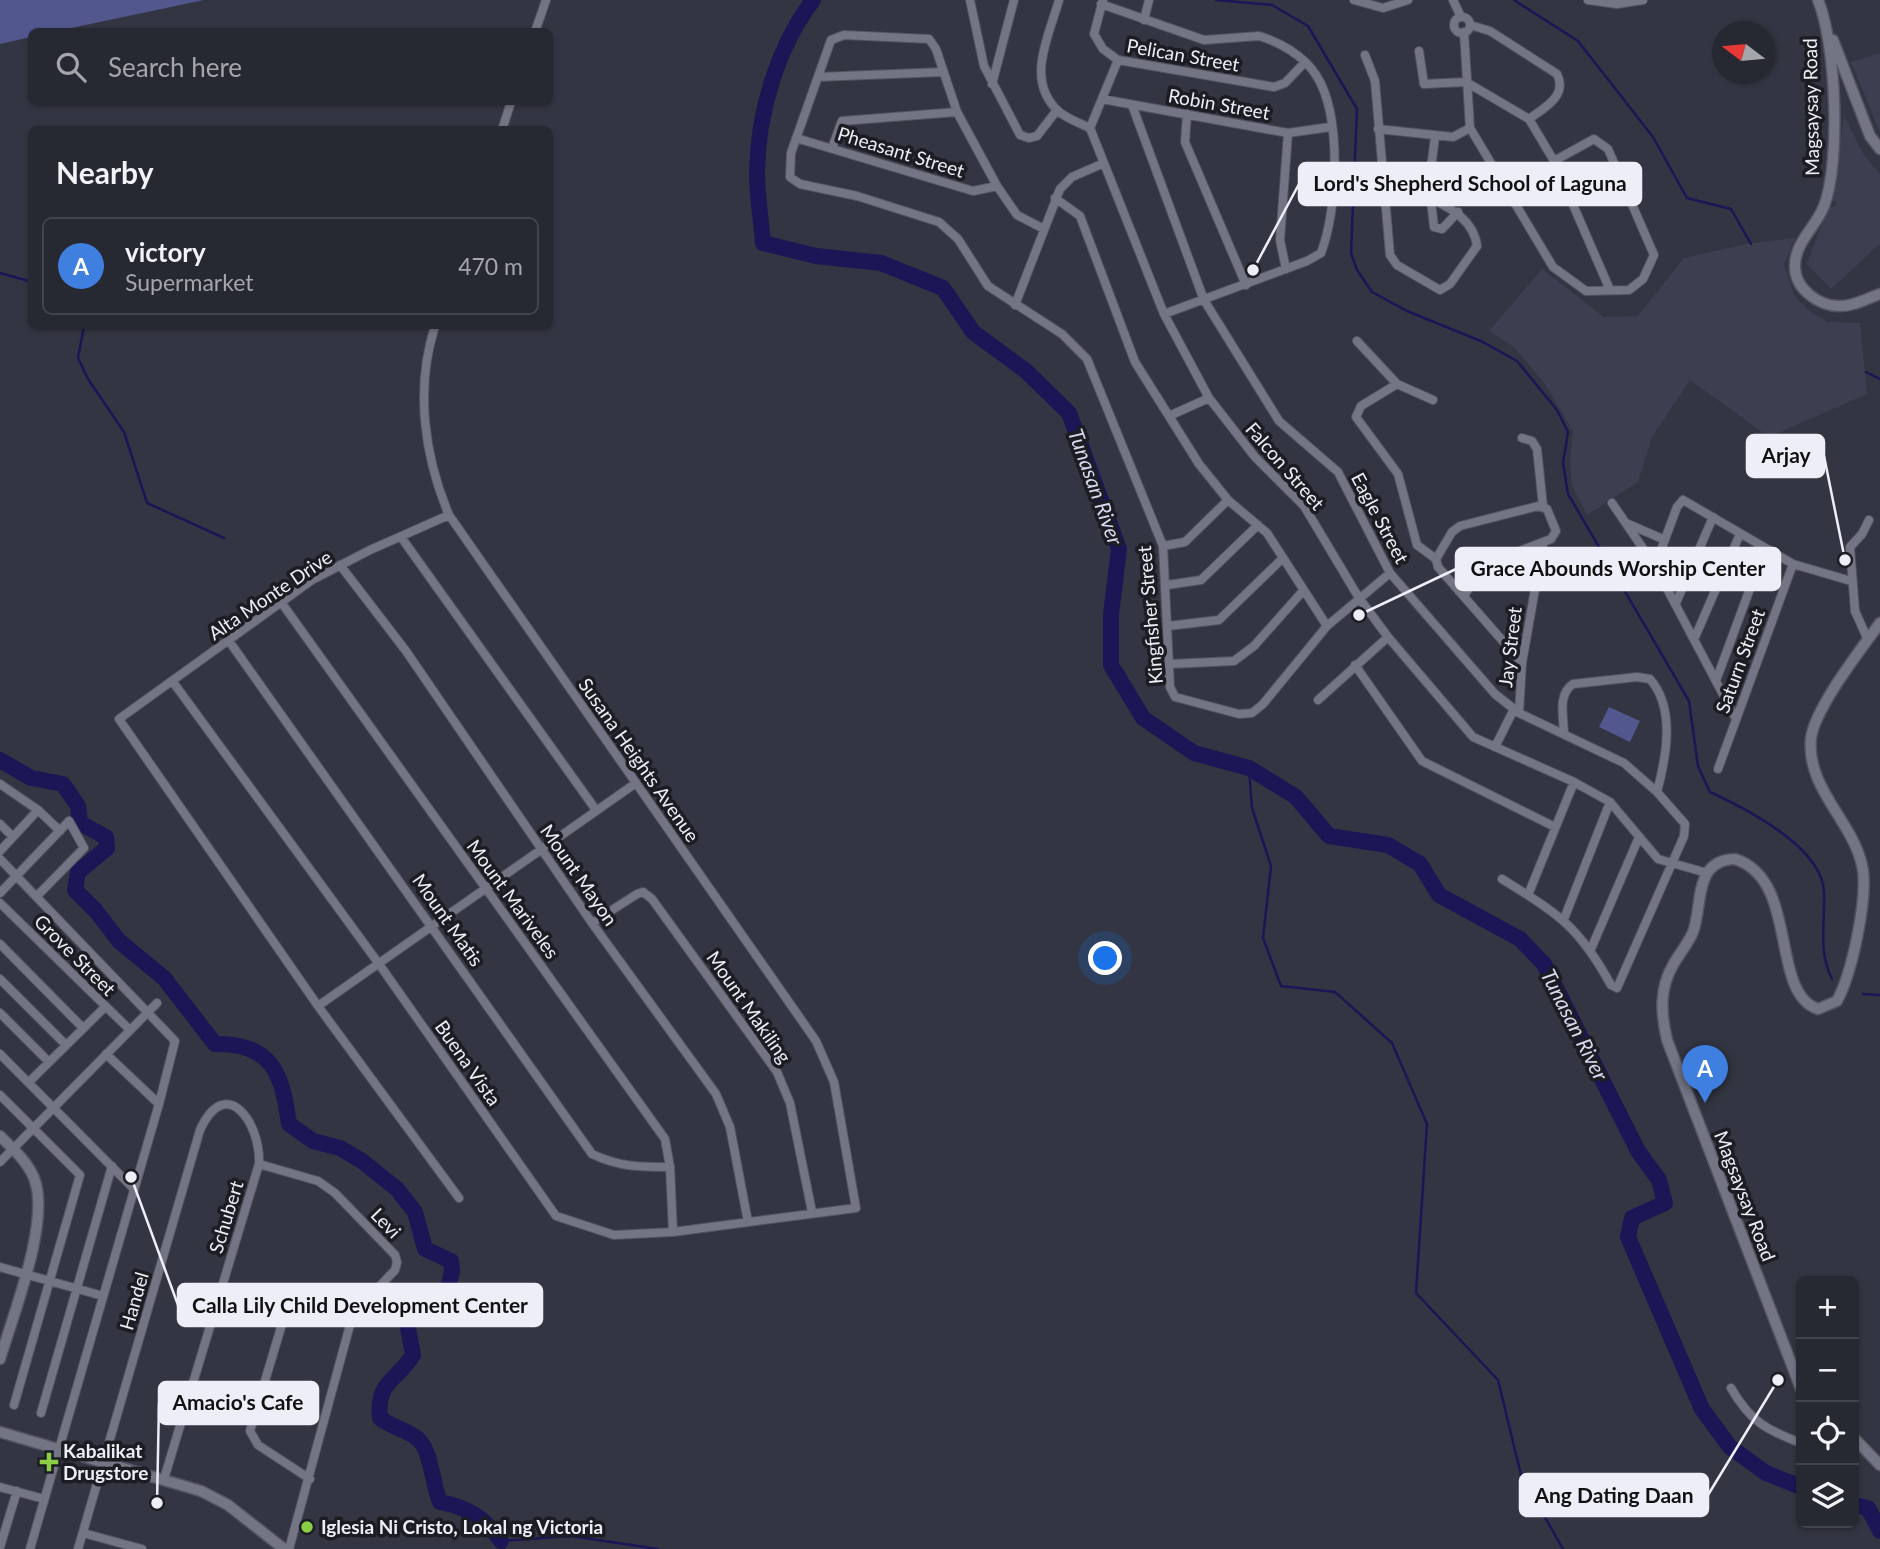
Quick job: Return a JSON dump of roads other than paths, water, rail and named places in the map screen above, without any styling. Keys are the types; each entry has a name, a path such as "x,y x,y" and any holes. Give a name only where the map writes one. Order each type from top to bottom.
{"main road":[{"name":"Magsaysay Road","path":"1818,0 1828,28 1832,77 1831,175 1824,208 1802,240 1795,267 1806,291 1828,304 1847,305 1880,294"},
{"path":"1828,28 1870,136 1880,149"},
{"path":"1707,873 1728,859 1753,868 1776,908 1797,990 1804,1000 1818,1009 1837,1001 1846,981 1856,935 1863,869 1850,835 1815,774 1812,735 1824,706 1880,623"},
{"name":"Magsaysay Road","path":"1707,873 1699,891 1692,933 1672,966 1663,988 1664,1025 1796,1376"},
{"path":"0,1136 31,1172 39,1202 37,1225 0,1359"},
{"path":"0,1432 164,1479 216,1497 287,1549"},
{"path":"1859,1444 1880,1465"}],"street":[{"path":"536,28 546,0"},
{"path":"970,0 984,66 1020,135 1029,138 1037,136 1057,110"},
{"path":"992,84 1014,0"},
{"path":"1059,0 1039,73 1042,86 1057,110 1090,128 1118,60"},
{"path":"1144,19 1149,0"},
{"path":"1354,0 1383,8 1406,0"},
{"path":"1454,0 1461,17 1467,19 1470,25 1490,32 1557,74 1560,81 1558,94 1529,119"},
{"path":"1588,0 1617,4 1643,0"},
{"path":"1102,2 1204,40 1259,36 1283,47 1305,62 1322,86 1336,167 1321,253 1246,285 1164,314"},
{"name":"Pelican Street","path":"1102,2 1094,34 1103,49 1118,60 1273,87 1285,83 1305,62"},
{"path":"1461,17 1454,24 1457,31 1464,32"},
{"path":"1470,25 1464,32 1470,128 1553,267 1583,290 1629,290 1636,286 1652,263 1654,255 1608,149 1599,140 1588,141 1553,161"},
{"path":"796,138 831,40 838,35 929,39 936,49 957,112 997,186 1017,215 1044,229"},
{"path":"1419,51 1424,84 1466,82 1529,119 1553,161 1610,290"},
{"path":"1365,55 1375,81 1392,260 1434,289 1445,288 1470,260 1477,246 1473,232 1458,212 1432,199"},
{"path":"818,77 943,72"},
{"name":"Robin Street","path":"1102,99 1288,133 1330,127"},
{"path":"503,126 510,105"},
{"name":"Eagle Street","path":"1132,105 1204,300 1279,421 1338,472 1390,573 1495,694 1516,711 1623,763 1657,792 1682,820 1686,828 1671,864"},
{"path":"832,148 842,121 957,112"},
{"path":"1187,114 1185,142 1246,285"},
{"name":"Falcon Street","path":"1090,128 1164,314 1209,398 1255,457 1304,506 1359,598 1388,637 1473,737 1574,782 1610,803 1653,855 1671,864 1707,873"},
{"path":"1378,129 1453,137 1470,128"},
{"path":"1286,269 1280,240 1288,133"},
{"path":"1435,137 1429,184 1432,223 1437,229 1447,225 1458,212"},
{"name":"Pheasant Street","path":"796,138 973,191 997,186"},
{"name":"Kingfisher Street","path":"796,138 791,153 790,177 800,184 857,196 939,222 958,239 988,286 1062,334 1087,359 1163,546 1172,692 1180,700 1239,714 1252,713 1263,704 1326,626 1390,573"},
{"path":"1015,305 1055,198 1065,182 1104,163"},
{"path":"1055,198 1081,219 1135,362 1169,416 1212,483 1258,525 1283,558 1302,592 1326,626"},
{"name":"Susana Heights Avenue","path":"435,329 425,391 425,437 434,474 449,515 826,1060 834,1082 856,1208"},
{"path":"1357,341 1397,384 1433,400"},
{"path":"1397,384 1361,406 1356,417 1398,474 1417,545 1436,559"},
{"path":"1169,416 1209,398"},
{"path":"1522,438 1532,441 1537,449 1543,506 1456,528 1438,552 1436,559 1438,566 1522,663"},
{"path":"1163,546 1185,541 1228,500"},
{"path":"1655,566 1677,506 1683,500 1793,564 1851,582"},
{"path":"1612,503 1655,566 1717,678 1736,719"},
{"name":"Jay Street","path":"1516,711 1543,544 1551,539 1556,531 1553,519 1543,506"},
{"name":"Alta Monte Drive","path":"318,1006 119,719 281,602 340,565 449,515"},
{"path":"1676,603 1713,517"},
{"path":"1868,520 1861,534 1850,545 1855,611 1868,640"},
{"path":"1625,522 1665,540"},
{"path":"1167,585 1201,580 1258,525"},
{"path":"1695,637 1740,534"},
{"path":"401,537 596,810"},
{"path":"1464,597 1483,565 1543,544"},
{"path":"1717,678 1765,548"},
{"path":"1168,626 1219,620 1283,558"},
{"name":"Saturn Street","path":"1718,769 1793,564"},
{"name":"Mount Mayon","path":"340,565 411,659 592,923 721,1102 730,1127 748,1222"},
{"path":"1170,664 1234,661 1254,646 1302,592"},
{"name":"Mount Mariveles","path":"281,602 661,1132 665,1139 670,1167 673,1232"},
{"path":"1318,700 1388,637"},
{"name":"Mount Matis","path":"229,641 434,926 592,1154 623,1166 670,1167"},
{"path":"1355,664 1422,761 1555,827"},
{"path":"1564,732 1563,697 1566,689 1573,684 1637,677 1650,679 1661,701 1667,723 1663,770 1657,792"},
{"name":"Buena Vista","path":"173,682 379,964 556,1216 614,1235 673,1232 856,1208"},
{"path":"1495,747 1516,711"},
{"path":"1528,895 1574,782"},
{"path":"459,1198 318,1006 636,783"},
{"path":"0,784 38,810 60,831"},
{"path":"1564,919 1610,803"},
{"path":"0,852 38,810"},
{"path":"0,893 69,821 84,848 37,896"},
{"path":"0,824 13,837"},
{"path":"1591,949 1639,837"},
{"path":"0,859 175,1041 30,1549"},
{"path":"1502,879 1564,919 1591,949 1611,985 1619,986 1671,864"},
{"name":"Mount Makiling","path":"592,923 637,894 643,892 652,899 777,1072 790,1103 813,1213"},
{"name":"Grove Street","path":"0,903 129,1029"},
{"path":"0,944 83,1028"},
{"path":"0,979 66,1045"},
{"path":"0,1162 56,1108 129,1029 158,1003"},
{"path":"29,1082 105,1007"},
{"path":"0,1013 48,1062"},
{"path":"106,1054 159,1104"},
{"path":"0,1055 56,1108 133,1188"},
{"path":"0,1095 80,1175 14,1405"},
{"name":"Handel","path":"78,1549 198,1136 208,1117 228,1106 245,1112 251,1121 260,1152 259,1164"},
{"name":"Levi","path":"259,1164 318,1181 335,1193 395,1255 397,1262 395,1270 360,1307 350,1325 310,1479 287,1549"},
{"name":"Schubert","path":"164,1479 259,1164"},
{"path":"41,1413 112,1166"},
{"path":"0,1267 103,1296"},
{"path":"282,1324 250,1431 258,1445 310,1479"},
{"path":"1731,1388 1749,1416 1775,1434 1796,1441"},
{"path":"0,1487 44,1499"},
{"path":"0,1547 17,1491"},
{"path":"82,1533 142,1549"}],"waterway":[{"name":"Tunasan River","path":"813,0 800,19 780,60 761,127 757,172 763,243 816,256 881,263 943,288 973,332 1026,371 1069,413 1119,549 1111,614 1111,665 1143,718 1194,753 1249,768 1296,797 1329,836 1388,845 1420,864 1439,895 1520,939 1544,964 1638,1151 1659,1180 1665,1203 1632,1218 1628,1237 1702,1409 1730,1447 1766,1473 1796,1485"},
{"path":"1216,0 1272,5 1308,26 1357,109 1351,253 1357,270 1372,292 1407,311 1483,342 1517,361 1557,410 1568,432 1563,463 1568,494 1689,701 1698,766 1710,792 1743,808 1780,832 1811,860 1821,876 1824,893 1825,958 1832,979"},
{"path":"1514,0 1578,41 1653,137 1687,198 1731,209 1751,244"},
{"path":"0,273 28,281"},
{"path":"83,329 78,358 88,379 124,432 147,503 224,538"},
{"path":"1866,372 1880,379"},
{"path":"0,760 31,778 63,784 78,806 80,823 106,837 107,848 78,872 75,890 96,911 119,941 164,978 215,1044 235,1045 262,1056 278,1076 289,1124 313,1141 340,1148 362,1161 397,1189 415,1212 425,1249 451,1261 452,1272 448,1287 416,1307 407,1322 413,1355 384,1389 380,1418 415,1436 423,1445 440,1502 475,1515 489,1526 501,1541"},
{"path":"1249,768 1252,808 1271,866 1263,938 1281,986 1335,992 1392,1043 1427,1124 1416,1293 1498,1380 1521,1475 1563,1549"},
{"path":"1863,994 1880,995"},
{"name":"Tunasan River","path":"1859,1506 1868,1508 1880,1531"},
{"path":"504,1549 501,1541 571,1536 658,1549"}],"place":[{"name":"Lord's Shepherd School of Laguna","path":"1253,270"},
{"name":"Arjay","path":"1845,560"},
{"name":"Grace Abounds Worship Center","path":"1359,615"},
{"name":"victory","path":"1705,1103"},
{"name":"Calla Lily Child Development Center","path":"131,1177"},
{"name":"Ang Dating Daan","path":"1778,1380"},
{"name":"Kabalikat Drugstore","path":"49,1462"},
{"name":"Amacio's Cafe","path":"157,1503"},
{"name":"Iglesia Ni Cristo, Lokal ng Victoria","path":"307,1527"}]}
